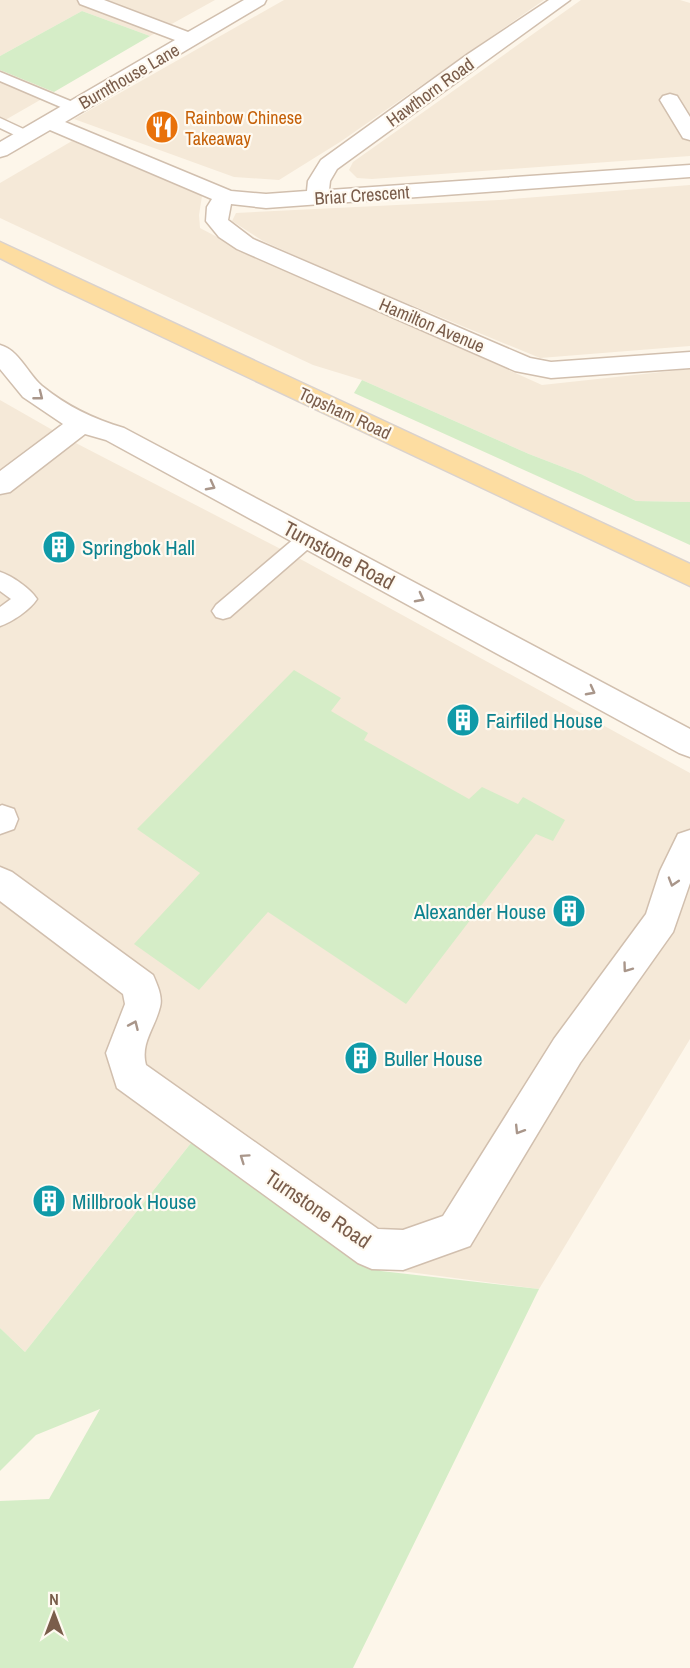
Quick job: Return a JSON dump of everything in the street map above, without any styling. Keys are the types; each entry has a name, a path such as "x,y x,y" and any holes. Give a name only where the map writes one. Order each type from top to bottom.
{"main road":[{"name":"Topsham Road","path":"4,254 690,576"}],"street":[{"path":"87,0 192,40"},
{"name":"Burnthouse Lane","path":"0,151 257,0"},
{"name":"Hawthorn Road","path":"318,198 319,181 329,165 476,58 561,0"},
{"path":"670,100 690,134"},
{"name":"Briar Crescent","path":"48,122 224,196 242,200 318,198 690,171"},
{"name":"Hamilton Avenue","path":"224,196 218,207 217,221 227,232 245,244 524,365 551,370 690,360"},
{"name":"Turnstone Road","path":"0,353 32,391 81,424 115,434 690,744"},
{"path":"0,485 81,424"},
{"name":"Turnstone Road","path":"0,882 140,986 143,1005 124,1053 130,1076 372,1249 403,1250 456,1232 567,1051 661,921 677,871 690,844"}],"lane":[{"path":"0,76 75,108"},
{"path":"0,122 25,135"},
{"path":"223,611 308,538"},
{"path":"0,580 26,599 0,618"}],"shaded area":[{"path":"0,0 215,0 150,36 82,11 0,56"},
{"path":"284,0 544,0 340,142 279,180 234,177 74,119"},
{"path":"581,0 680,0 690,3 690,156 372,179 357,178 349,170 353,162"},
{"path":"0,70 54,92 0,123"},
{"path":"72,141 202,196 199,215 200,228 242,250 542,385 690,369 690,502 636,501 581,474 529,454 362,380 313,365 0,218 0,183"},
{"path":"690,185 690,346 540,358 336,274 263,241 232,221 236,213 499,200"},
{"path":"0,400 70,440 304,561 690,773 690,1039 539,1289 378,1268 195,1138 25,1352 0,1328"}],"green space":[{"path":"82,11 150,36 54,92 0,70 0,56"},
{"path":"362,380 529,454 581,474 636,501 690,502 690,545 354,393"},
{"path":"294,670 341,698 331,711 368,733 364,740 469,799 482,787 518,804 523,797 565,820 553,841 536,834 406,1004 268,912 199,990 134,944 200,873 137,829"},
{"path":"195,1138 381,1271 539,1289 353,1668 0,1668 0,1501 49,1499 100,1409 36,1435 0,1471 0,1328 25,1352"}],"place":[{"name":"Rainbow Chinese Takeaway","path":"162,127"},
{"name":"Springbok Hall","path":"59,547"},
{"name":"Fairfiled House","path":"463,720"},
{"name":"Alexander House","path":"569,911"},
{"name":"Buller House","path":"361,1058"},
{"name":"Millbrook House","path":"49,1201"}]}
